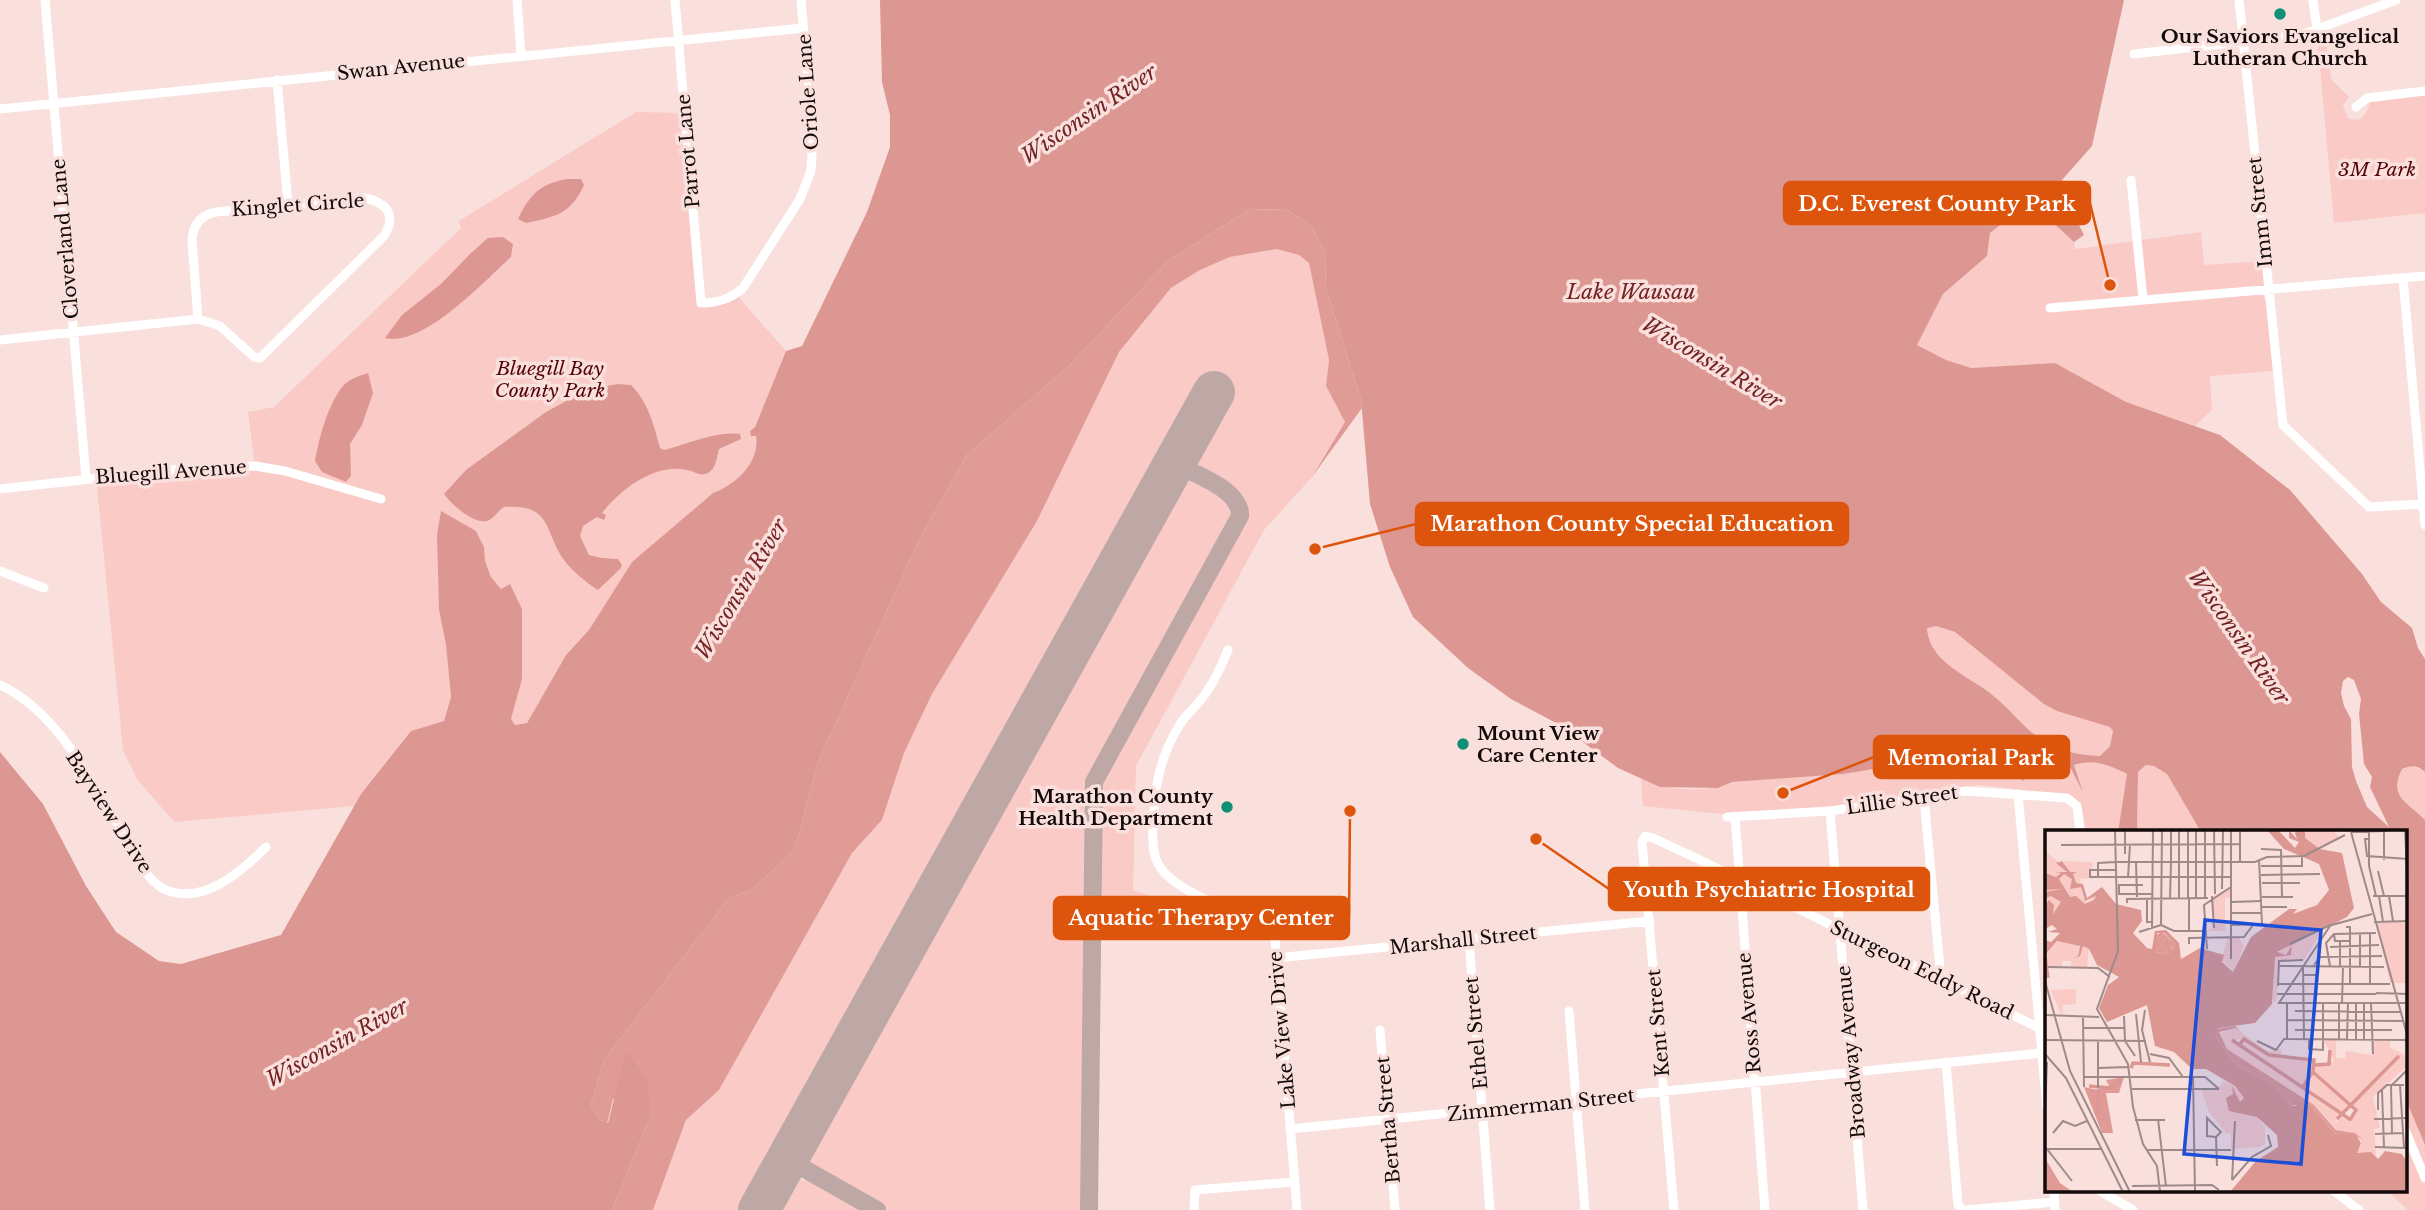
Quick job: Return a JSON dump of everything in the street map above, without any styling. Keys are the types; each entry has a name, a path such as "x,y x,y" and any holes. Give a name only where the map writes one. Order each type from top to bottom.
{"street":[{"name":"Cloverland Lane","path":"45,0 86,478"},
{"path":"517,0 521,55"},
{"name":"Parrot Lane","path":"675,0 701,303"},
{"name":"Oriole Lane","path":"701,303 724,300 743,288 800,199 808,180 813,137 801,0"},
{"name":"Imm Street","path":"2239,0 2283,425 2369,507 2423,504"},
{"path":"2313,0 2317,29"},
{"path":"2134,54 2291,37 2396,0"},
{"name":"Swan Avenue","path":"0,109 803,27"},
{"path":"277,80 288,204"},
{"path":"2356,107 2367,98 2425,91"},
{"path":"2131,180 2143,299"},
{"name":"Kinglet Circle","path":"364,198 377,200 386,207 390,227 269,352 260,358 254,357 220,326 198,318 193,230 206,214 288,204 364,198"},
{"path":"2050,308 2425,276"},
{"path":"2403,278 2425,525"},
{"path":"0,340 198,318"},
{"name":"Bluegill Avenue","path":"0,489 194,468 256,466 285,471 380,499"},
{"path":"0,571 44,588"},
{"name":"Lake View Drive","path":"1228,650 1213,682 1203,698 1181,722 1163,757 1155,796 1154,852 1165,875 1180,886 1274,925 1297,1210"},
{"name":"Bayview Drive","path":"0,685 30,702 50,725 75,757 146,870 163,889 193,892 221,884 253,861 266,847"},
{"name":"Lillie Street","path":"1731,817 1830,811 1970,790 2067,798 2075,802 2080,830"},
{"path":"2018,794 2044,1030 2042,1053 2045,1086"},
{"path":"1924,797 1941,979"},
{"name":"Broadway Avenue","path":"1830,811 1863,1210"},
{"name":"Ross Avenue","path":"1731,817 1740,880 1765,1210"},
{"name":"Sturgeon Eddy Road","path":"1645,836 2044,1030"},
{"name":"Kent Street","path":"1645,836 1642,842 1674,1210"},
{"name":"Marshall Street","path":"1276,958 1650,921"},
{"name":"Ethel Street","path":"1469,939 1490,1210"},
{"path":"1569,1011 1585,1210"},
{"name":"Bertha Street","path":"1380,1030 1395,1210"},
{"name":"Zimmerman Street","path":"1290,1129 2042,1053"},
{"path":"1946,1062 1958,1205 1964,1210 2055,1206"},
{"path":"2408,1137 2425,1178"},
{"path":"1194,1210 1195,1190 1294,1182"},
{"path":"2102,1192 2133,1210"},
{"path":"2335,1192 2359,1210"}],"green space":[{"name":"3M Park","path":"2325,32 2331,79 2349,97 2343,105 2348,118 2357,120 2363,117 2370,101 2425,94 2425,213 2334,223 2317,34"},
{"name":"Bluegill Bay County Park","path":"636,112 684,113 701,302 736,294 786,351 755,427 750,431 751,436 756,437 756,447 750,464 730,485 713,493 632,562 589,630 566,655 527,723 515,725 511,719 522,609 510,584 501,590 491,577 485,561 484,547 476,531 441,512 439,610 446,645 451,698 444,721 411,731 354,806 174,822 137,779 123,750 96,477 255,466 248,412 274,407 461,228 459,221"},
{"path":"2037,208 2074,242 2075,249 2201,232 2204,265 2265,261 2268,289 2262,294 2266,301 2273,371 2210,376 2212,410 2195,426 2126,402 2055,363 1971,368 1946,360 1917,345 1943,294 1987,256 1990,233 2009,218"},
{"path":"1277,249 1299,255 1309,263 1329,360 1326,386 1345,422 1312,477 1264,530 1136,766 1133,890 1170,903 1100,909 1101,786 1105,774 1246,520 1247,505 1242,494 1196,463 1196,449 1223,400 1199,386 741,1210 653,1210 686,1120 719,1090 852,853 882,820 904,753 932,694 1037,521 1119,352 1171,288 1200,270 1230,257"},
{"path":"1183,481 1214,490 1227,501 1233,514 1088,781 1083,1060 1085,1210 889,1210 810,1165 806,1160 806,1151 1174,489"},
{"path":"1936,626 1955,632 2010,676 2077,717 2111,727 2113,731 2110,746 2100,756 2086,755 2057,748 2037,737 1996,698 1940,657 1931,644 1927,628"},
{"path":"1966,753 2014,759 2020,779 2024,780 2019,758 2069,765 2082,788 2074,765 2102,764 2127,774 2118,830 2086,830 2081,806 2070,795 1978,785 1837,807 1722,814 1643,806 1641,779 1674,788 1698,789 1731,782 1844,774"},
{"path":"2146,765 2154,766 2167,774 2200,830 2137,830 2138,772"},
{"path":"2412,765 2425,772 2425,820 2399,793 2402,769"},
{"path":"2408,1105 2425,1145 2425,1210 2408,1210 2388,1192 2408,1192"},
{"path":"799,1179 808,1181 860,1210 773,1210 789,1182"}],"shaded area":[{"path":"1286,209 1312,227 1325,252 1326,289 1362,408 1312,477 1345,422 1326,386 1329,360 1309,263 1299,255 1277,249 1230,257 1200,270 1171,288 1119,352 1037,521 932,694 904,753 882,820 852,853 719,1090 686,1120 653,1210 612,1210 650,1117 613,1099 607,1124 601,1121 591,1105 604,1060 729,898 753,889 795,849 818,762 920,538 967,455 1069,366 1167,262 1248,210"}],"water":[{"name":"Lake Wausau","path":"880,0 2124,0 2092,146 2062,180 2084,235 2074,242 2037,208 2022,224 2009,218 1990,233 1987,256 1943,294 1917,345 1946,360 1971,368 2055,363 2126,402 2220,435 2290,490 2362,574 2381,602 2412,628 2418,648 2425,659 2425,772 2414,766 2402,769 2397,786 2402,798 2425,820 2425,1145 2408,1105 2408,830 2200,830 2167,774 2154,766 2146,765 2138,772 2137,830 2118,830 2127,774 2095,763 2074,765 2083,792 2069,765 2020,759 2024,781 2020,779 2014,759 1966,753 1844,774 1732,782 1718,788 1660,787 1618,768 1560,725 1511,699 1468,668 1413,617 1390,567 1370,504 1361,399 1326,289 1325,252 1312,227 1286,209 1248,210 1167,262 1069,366 967,455 920,538 818,762 795,849 753,889 729,898 604,1060 591,1105 601,1121 608,1123 626,1051 648,1080 650,1117 612,1210 0,1210 0,752 43,804 86,886 116,932 159,961 181,964 281,935 361,794 411,731 444,721 451,697 446,645 439,610 437,535 441,511 476,531 484,547 485,561 491,577 501,589 510,584 522,609 522,679 511,719 515,725 527,723 566,655 589,630 632,562 713,493 730,485 750,464 756,436 751,436 750,431 755,427 786,351 802,346 867,212 890,147 890,115 882,82","holes":["1936,626 1955,632 2044,704 2057,711 2110,727 2113,731 2110,746 2100,756 2086,755 2057,748 2037,737 1996,698 1940,657 1931,644 1927,628","2348,677 2354,680 2361,699 2359,714 2364,764 2372,777 2370,787 2389,827 2367,807 2352,767 2351,719 2341,693 2343,681"]},
{"path":"567,179 581,179 584,185 568,208 554,216 536,221 526,223 518,219 527,203 543,187"},
{"path":"503,237 513,244 511,257 470,296 435,323 417,333 401,338 385,338 402,315 441,284 488,238"},
{"path":"368,373 373,393 362,425 350,444 351,476 346,482 322,472 315,461 325,422 338,393 348,381"},
{"path":"618,384 631,385 642,399 653,422 660,448 664,450 721,434 740,434 741,439 719,449 714,465 708,473 675,469 651,474 619,495 602,513 606,515 604,520 597,517 583,526 580,536 589,555 618,559 622,565 598,590 564,560 544,521 531,510 504,507 491,519 479,521 452,504 444,494 466,470 546,412 586,390"}],"taxiway":[{"path":"1089,1210 1094,782 1240,516 1238,506 1225,490 1173,463"},
{"path":"787,1159 877,1210"}],"runway":[{"path":"759,1210 1214,392"}],"place":[{"name":"Our Saviors Evangelical Lutheran Church","path":"2280,14"},
{"name":"D.C. Everest County Park","path":"2110,285"},
{"name":"Marathon County Special Education","path":"1315,549"},
{"name":"Mount View Care Center","path":"1463,744"},
{"name":"Memorial Park","path":"1783,793"},
{"name":"Marathon County Health Department","path":"1227,807"},
{"name":"Aquatic Therapy Center","path":"1350,811"},
{"name":"Youth Psychiatric Hospital","path":"1536,839"}],"water label":[{"name":"Wisconsin River","path":"1089,114"},
{"name":"Wisconsin River","path":"1712,363"},
{"name":"Wisconsin River","path":"741,589"},
{"name":"Wisconsin River","path":"2239,637"},
{"name":"Wisconsin River","path":"337,1043"}]}
